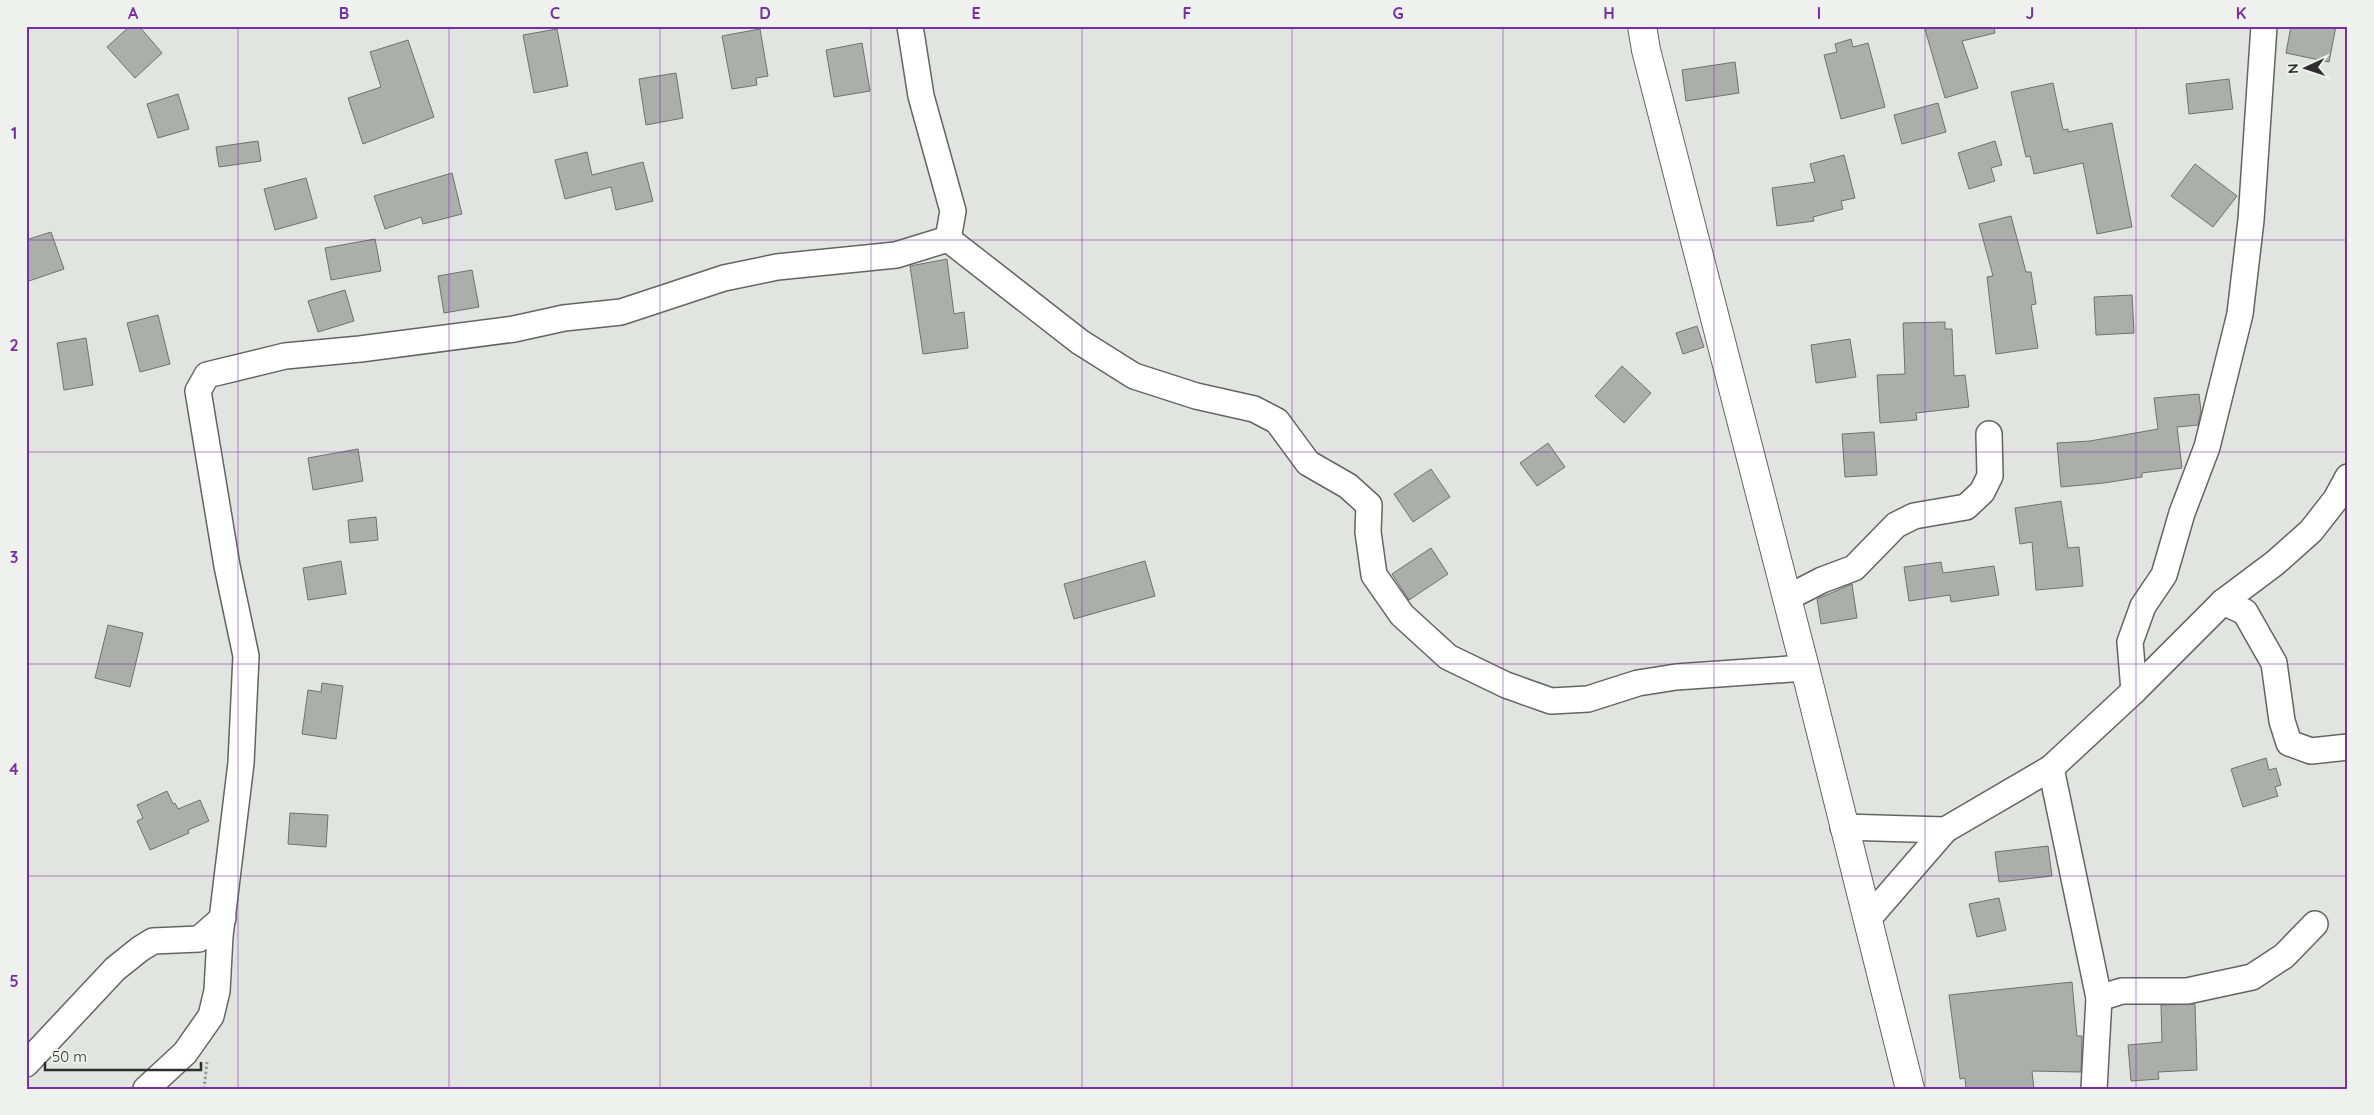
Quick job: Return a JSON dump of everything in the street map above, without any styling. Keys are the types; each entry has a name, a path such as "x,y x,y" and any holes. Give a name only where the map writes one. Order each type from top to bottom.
{"street":[{"path":"910,26 921,96 954,211 948,239"},
{"path":"1642,26 1646,50 1805,668 1843,827 1910,1089"},
{"path":"2134,691 2130,642 2143,606 2164,575 2182,513 2207,447 2240,314 2251,220 2264,26"},
{"path":"948,239 1080,342 1134,376 1196,396 1254,409 1277,421 1308,463 1348,486 1369,505 1368,532 1374,575 1402,615 1448,657 1506,685 1551,701 1588,699 1638,683 1676,678 1805,668"},
{"path":"146,1089 185,1053 211,1016 217,991 220,936 241,763 246,656 227,566 198,391 207,375 285,356 360,350 514,329 564,318 621,312 724,278 777,267 896,256 948,239"},
{"path":"1787,598 1822,580 1854,568 1896,526 1914,516 1966,507 1982,492 1990,476 1989,434"},
{"path":"1867,920 1945,830 2051,768 2134,691 2223,602 2275,563 2310,531 2336,499 2348,476"},
{"path":"2223,602 2245,612 2274,663 2282,721 2290,743 2311,750 2348,747"},
{"path":"2051,768 2099,998 2094,1089"},
{"path":"1843,827 1945,830"},
{"path":"26,1064 115,970 140,948 153,941 199,939 223,918"},
{"path":"2099,998 2122,991 2186,991 2252,977 2284,956 2315,924"}],"building":[{"path":"130,26 139,26 162,53 135,78 107,47"},
{"path":"1924,26 1994,26 1995,33 1962,41 1978,88 1945,98"},
{"path":"2291,26 2336,26 2329,62 2286,53"},
{"path":"557,29 568,86 534,93 523,35"},
{"path":"760,29 768,76 756,78 757,85 732,89 722,36"},
{"path":"1851,39 1853,47 1868,43 1885,107 1841,119 1824,55 1837,52 1835,44"},
{"path":"408,40 434,117 363,144 348,98 381,87 370,52"},
{"path":"862,43 870,91 834,97 826,50"},
{"path":"1735,62 1739,93 1686,101 1682,70"},
{"path":"676,73 683,118 646,125 639,79"},
{"path":"2229,79 2233,109 2189,114 2186,84"},
{"path":"2053,83 2063,130 2068,129 2068,132 2112,123 2132,227 2097,234 2083,163 2034,174 2030,156 2026,157 2011,92"},
{"path":"178,94 189,129 158,138 147,104"},
{"path":"1938,103 1946,132 1902,144 1894,115"},
{"path":"258,141 261,161 219,167 216,147"},
{"path":"1995,141 2002,165 1991,168 1995,181 1969,189 1958,153"},
{"path":"587,152 592,175 643,162 653,201 616,210 611,187 565,199 555,160"},
{"path":"1844,155 1855,198 1841,201 1843,209 1813,217 1814,221 1777,226 1772,188 1815,182 1810,164"},
{"path":"2195,164 2237,196 2213,227 2171,196"},
{"path":"452,173 462,214 423,224 421,217 385,229 374,196"},
{"path":"306,178 317,218 275,230 264,189"},
{"path":"2011,216 2026,272 2031,272 2036,304 2031,305 2038,348 1996,354 1987,277 1993,276 1979,224"},
{"path":"51,232 64,269 26,282 26,240"},
{"path":"375,239 381,271 331,280 325,248"},
{"path":"947,259 954,314 964,312 968,348 923,354 910,266"},
{"path":"472,270 479,307 444,313 438,276"},
{"path":"345,290 354,321 318,332 308,301"},
{"path":"2132,295 2134,333 2096,335 2094,297"},
{"path":"158,315 170,364 140,372 127,323"},
{"path":"1945,322 1945,329 1952,329 1954,376 1965,375 1969,407 1916,413 1917,420 1880,423 1877,375 1905,374 1903,323"},
{"path":"1697,326 1704,347 1683,354 1676,333"},
{"path":"86,338 93,385 64,390 57,343"},
{"path":"1850,339 1856,377 1816,383 1811,345"},
{"path":"1622,366 1651,393 1624,423 1595,396"},
{"path":"2199,394 2201,411 2198,425 2177,427 2182,468 2142,473 2142,477 2104,483 2061,487 2057,443 2090,441 2158,429 2154,398"},
{"path":"1874,432 1877,475 1845,477 1842,434"},
{"path":"1548,443 1565,467 1537,486 1520,463"},
{"path":"358,449 363,481 313,490 308,458"},
{"path":"1431,469 1450,497 1413,522 1394,494"},
{"path":"2061,501 2068,548 2079,547 2083,586 2036,590 2032,542 2020,544 2015,508"},
{"path":"376,517 378,540 350,543 348,520"},
{"path":"1431,548 1448,574 1409,600 1392,574"},
{"path":"341,561 346,594 308,600 303,568"},
{"path":"1145,561 1155,596 1074,619 1064,584"},
{"path":"1941,562 1943,573 1994,566 1999,595 1951,602 1950,595 1909,601 1904,567"},
{"path":"1852,584 1857,618 1821,624 1817,599"},
{"path":"108,625 143,633 130,687 95,678"},
{"path":"322,683 343,686 336,739 302,734 308,690 321,692"},
{"path":"2266,758 2269,770 2276,768 2281,785 2275,787 2278,796 2243,807 2231,769"},
{"path":"167,791 173,804 175,803 178,809 200,800 209,821 188,830 189,833 150,850 137,821 143,818 137,805"},
{"path":"290,813 328,815 326,847 288,844"},
{"path":"2048,846 2052,876 1999,882 1995,852"},
{"path":"1999,898 2006,930 1977,937 1969,904"},
{"path":"2072,982 2077,1036 2082,1036 2081,1072 2032,1071 2034,1089 1966,1089 1965,1078 1960,1079 1949,995"},
{"path":"2195,1004 2197,1070 2158,1072 2159,1079 2131,1081 2128,1045 2162,1042 2161,1005"}]}
